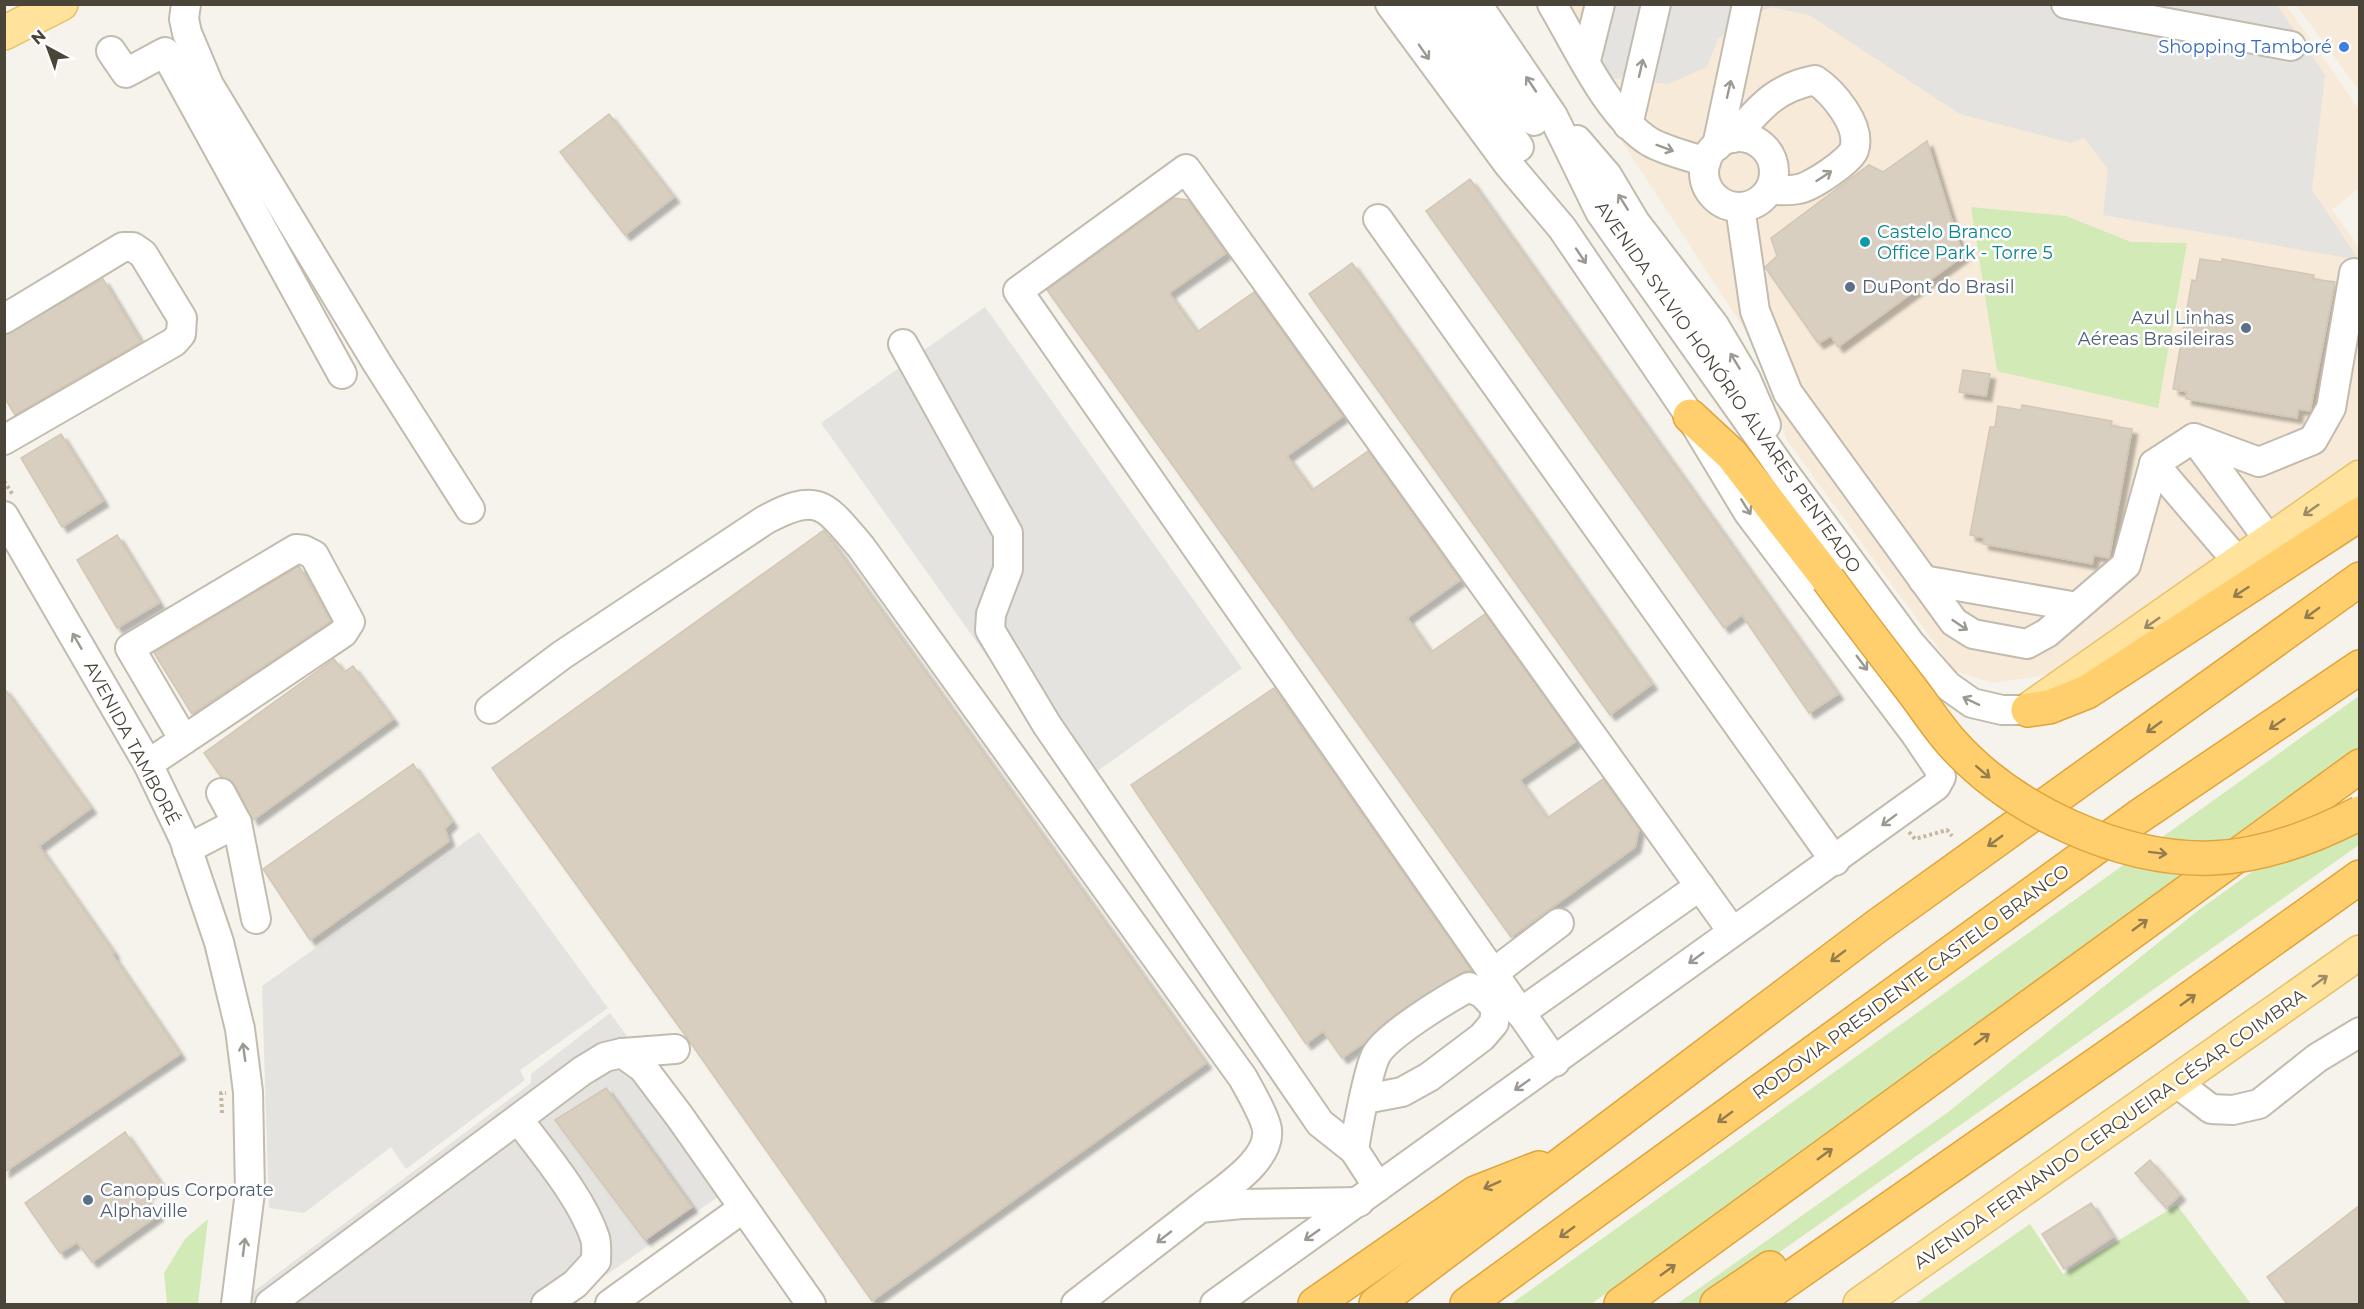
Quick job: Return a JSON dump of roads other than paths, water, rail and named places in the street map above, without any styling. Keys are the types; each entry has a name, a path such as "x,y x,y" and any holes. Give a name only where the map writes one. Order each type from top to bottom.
{"highway":[{"path":"1690,416 1732,455 1953,744 1986,774 2036,811 2090,835 2151,852 2212,858 2278,848 2360,813"},
{"path":"2028,710 2049,706 2087,692 2360,514"},
{"path":"1377,1305 1877,926 2360,579"},
{"path":"2309,702 2341,661 2360,644"},
{"name":"RODOVIA PRESIDENTE CASTELO BRANCO","path":"1467,1305 2138,817 2360,667"},
{"path":"1621,1305 1932,1075 2360,766"},
{"path":"1753,1305 2360,877"},
{"path":"1717,1305 1983,1123 2140,1034"},
{"path":"1315,1305 1475,1193 1567,1159"}],"main road":[{"path":"4,33 61,4"},
{"path":"2028,710 2360,477"},
{"name":"AVENIDA FERNANDO CERQUEIRA CÉSAR COIMBRA","path":"1860,1305 2360,952"}],"street":[{"path":"186,4 184,19 187,33 209,85 377,363 470,509"},
{"path":"1215,1305 1555,1062 1732,931 1834,861 1936,786 1941,777 1939,769 1748,512 1690,416 1562,228 1508,164 1390,4"},
{"path":"1418,4 1536,171 1562,228"},
{"path":"1448,4 1600,212"},
{"name":"AVENIDA SYLVIO HONÓRIO ÁLVARES PENTEADO","path":"1477,4 1553,116 1600,212 1784,472 1910,643 1948,686 1972,703 1989,708 2028,710"},
{"path":"1552,4 1628,125 1651,143 1718,149 1755,141 1771,157 1774,179 1770,190 1762,199 1740,207 1719,200 1710,192 1706,182 1718,149 1747,4"},
{"path":"1586,60 1600,4"},
{"path":"1628,125 1656,4"},
{"path":"2066,4 2291,46"},
{"path":"111,51 126,73 165,52 342,374"},
{"path":"1718,149 1766,102 1792,85 1815,80 1824,86 1843,110 1857,138 1854,153 1825,176 1800,189 1770,190"},
{"path":"1553,116 1587,151 1607,176 1635,222 1714,325 1746,378 1784,472"},
{"path":"1555,1062 1018,291 1186,169 1732,931"},
{"path":"1740,207 1755,311 1788,393 1954,622 1974,634 2026,644 2047,633 2126,565 2154,464 2194,438"},
{"path":"1378,219 1834,861"},
{"path":"4,319 123,247 133,247 143,254 182,318 181,334 174,342 6,435"},
{"path":"2194,438 2259,462 2313,440 2331,408 2354,273"},
{"path":"903,344 1008,533 1008,568 991,614 990,630 1047,725 1320,1123 1354,1150"},
{"path":"2194,438 2269,540"},
{"path":"2154,464 2238,562"},
{"path":"490,709 562,655 765,520 789,507 811,502 831,512 861,547 1243,1078 1267,1126 1268,1140 1264,1151 1249,1168 1076,1305"},
{"name":"AVENIDA TAMBORÉ","path":"4,516 148,765 187,849 219,942 240,1029 247,1071 250,1192 236,1305"},
{"path":"148,765 343,633 350,622 314,555 296,549 130,648 184,740"},
{"path":"1923,580 2077,607"},
{"path":"106,692 142,670"},
{"path":"221,793 237,823 256,919"},
{"path":"187,849 237,823"},
{"path":"1520,1013 1700,886"},
{"path":"1492,974 1559,923"},
{"path":"1365,1099 1402,1092 1429,1077 1482,1037 1494,1023 1496,1008 1483,994 1469,987 1401,1031 1376,1055 1365,1099 1354,1150 1369,1194"},
{"path":"2177,1083 2211,1109 2233,1110 2259,1104 2317,1058 2360,1032"},
{"path":"270,1305 582,1071 605,1057 622,1053 675,1049"},
{"path":"622,1053 643,1068 680,1117 811,1305"},
{"path":"519,1120 567,1187 596,1240 596,1261 575,1284 546,1305"},
{"path":"1200,1208 1369,1194"},
{"path":"610,1305 742,1209"}],"place":[{"name":"Shopping Tamboré","path":"2344,47"},
{"name":"Castelo Branco Office Park - Torre 5","path":"1865,242"},
{"name":"DuPont do Brasil","path":"1850,287"},
{"name":"Azul Linhas Aéreas Brasileiras","path":"2246,328"},
{"name":"Canopus Corporate Alphaville","path":"88,1200"}]}
